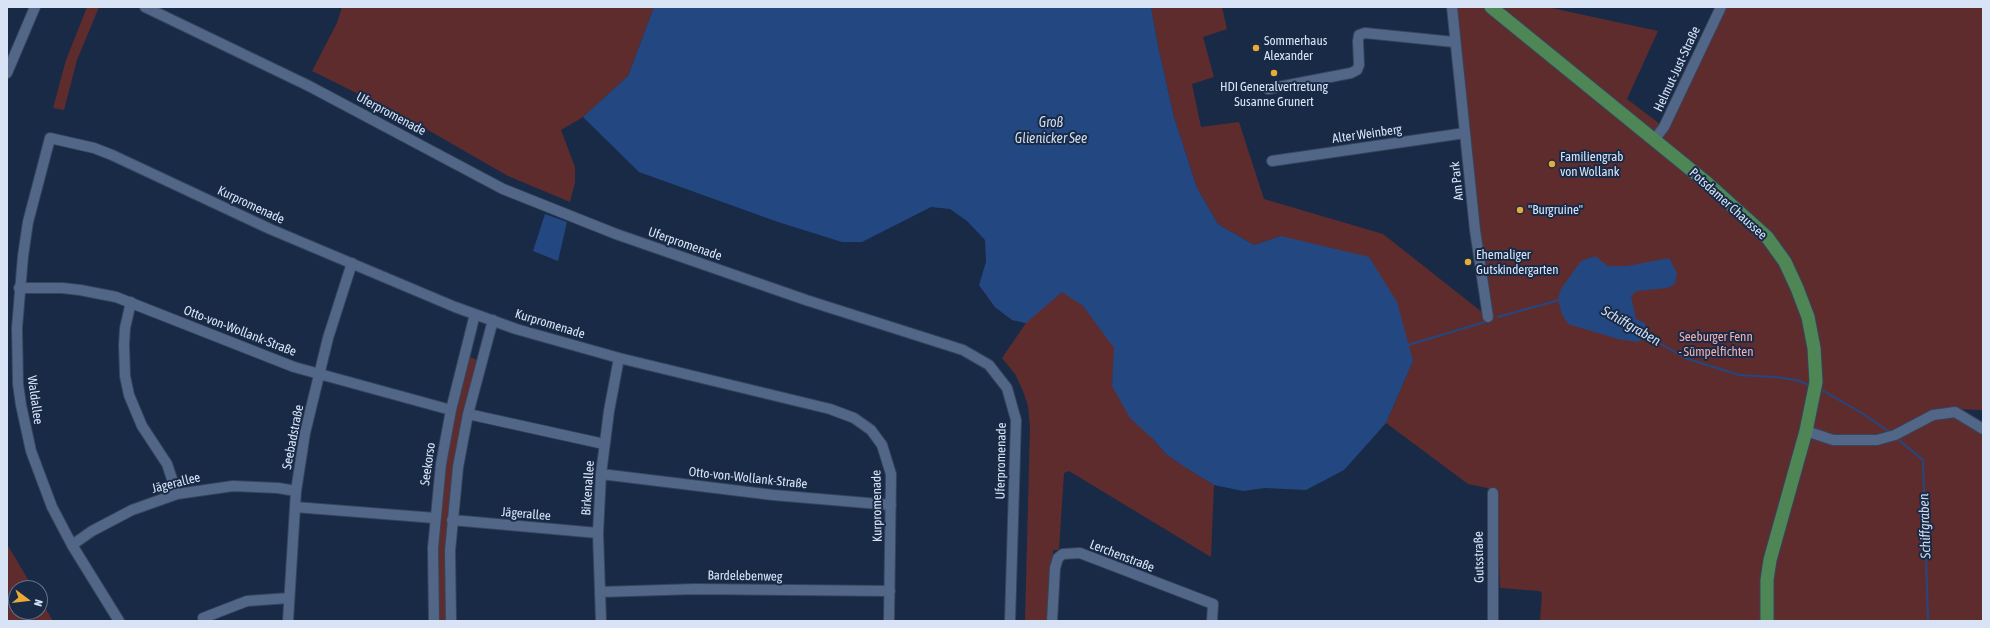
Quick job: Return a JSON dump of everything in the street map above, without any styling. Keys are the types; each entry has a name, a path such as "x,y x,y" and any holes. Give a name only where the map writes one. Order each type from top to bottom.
{"main road":[{"name":"Potsdamer Chaussee","path":"1491,7 1706,182 1767,237 1785,262 1797,288 1808,317 1814,348 1816,382 1806,431 1770,560 1768,580 1768,621"}],"street":[{"path":"7,73 35,7"},
{"name":"Uferpromenade","path":"145,7 309,86 503,189 616,234 806,300 942,342 968,352 984,361 998,374 1007,388 1016,420 1010,621"},
{"name":"Am Park","path":"1452,7 1454,42 1475,230 1488,317"},
{"name":"Helmut-Just-Straße","path":"1654,140 1664,127 1721,7"},
{"path":"1268,89 1351,74 1357,70 1359,65 1359,35 1365,33 1454,42"},
{"name":"Alter Weinberg","path":"1272,161 1465,133"},
{"name":"Kurpromenade","path":"50,138 94,148 112,155 270,229 475,314 619,358 830,409 854,418 873,433 886,454 891,474 889,621"},
{"name":"Waldallee","path":"50,138 28,222 19,288 17,358 18,384 30,451 52,507 72,545 119,621"},
{"name":"Seebadstraße","path":"288,621 296,491 305,433 318,374 352,263"},
{"name":"Otto-von-Wollank-Straße","path":"19,288 43,287 80,290 131,302 265,356 318,374 451,410"},
{"path":"131,302 125,328 124,345 125,376 129,394 142,426 167,464 177,494"},
{"name":"Seekorso","path":"434,621 432,578 435,518 441,464 451,410 475,314"},
{"path":"451,621 450,582 452,520 458,467 468,414 493,320"},
{"name":"Birkenallee","path":"601,621 598,533 601,474 604,444 619,358"},
{"path":"1806,431 1833,440 1877,440 1895,435 1933,415 1947,412 1961,414 1983,429"},
{"path":"468,414 604,444"},
{"name":"Otto-von-Wollank-Straße","path":"601,474 773,495 891,505"},
{"name":"Jägerallee","path":"72,545 92,531 132,510 177,494 216,487 241,486 278,488 296,491"},
{"name":"Gutsstraße","path":"1493,493 1493,621"},
{"path":"295,507 435,518"},
{"name":"Jägerallee","path":"452,520 598,533"},
{"name":"Lerchenstraße","path":"1052,621 1055,568 1058,558 1063,554 1080,553 1213,604 1212,621"},
{"name":"Bardelebenweg","path":"600,592 694,589 890,591"},
{"path":"203,618 247,601 289,598"}],"green space":[{"path":"87,7 99,7 77,60 64,110 53,108 66,60"},
{"path":"342,7 654,7 628,76 583,117 561,130 575,167 575,183 570,202 508,176 407,118 312,71 337,23"},
{"name":"Seeburger Fenn - Sümpelfichten","path":"1151,7 1222,7 1227,29 1203,37 1214,77 1192,84 1201,127 1239,122 1264,199 1383,234 1487,316 1448,7 1547,7 1658,31 1627,99 1664,127 1719,7 1983,7 1983,410 1954,409 1983,429 1983,621 1540,621 1542,593 1539,591 1500,588 1497,494 1487,488 1468,484 1386,423 1413,361 1281,236 1254,245 1218,224 1197,188 1174,117"},
{"path":"1041,275 1083,306 1115,348 1112,386 1154,440 1166,454 1214,485 1211,557 1069,471 1064,473 1059,550 1053,550 1049,621 1025,621 1030,427 1028,406 1023,391 1015,374 1002,358 1026,323 1012,320 995,307 979,285"},
{"path":"469,357 477,361 464,412 448,621 437,621 435,581 446,452"},
{"path":"7,544 28,580 8,580 8,620 48,620 48,613 53,621 7,621"}],"water":[{"name":"Groß Glienicker See","path":"654,7 1151,7 1174,117 1197,188 1218,224 1254,245 1281,236 1369,257 1397,302 1413,361 1386,423 1344,470 1306,490 1265,488 1243,491 1214,485 1166,454 1154,440 1130,418 1112,386 1114,348 1083,306 1062,292 1026,323 1012,320 995,307 979,285 986,262 985,240 967,221 950,209 931,207 862,242 842,242 778,222 639,172 583,117 628,76"},
{"path":"545,214 567,222 558,261 533,251"},
{"path":"1595,256 1608,266 1627,266 1669,258 1677,273 1675,284 1667,288 1637,291 1631,296 1636,319 1645,323 1647,333 1646,338 1637,342 1618,339 1568,324 1562,314 1558,299 1561,289 1581,261"}],"waterway":[{"name":"Schiffgraben","path":"1498,317 1559,300"},
{"name":"Schiffgraben","path":"1408,345 1485,322"},
{"name":"Schiffgraben","path":"1646,332 1661,344 1685,358 1739,375 1775,377 1796,380 1809,385"},
{"name":"Schiffgraben","path":"1820,389 1860,412 1890,432"},
{"name":"Schiffgraben","path":"1900,441 1923,460 1928,621"}],"place":[{"name":"Sommerhaus Alexander","path":"1256,48"},
{"name":"HDI Generalvertretung Susanne Grunert","path":"1274,73"},
{"name":"Familiengrab von Wollank","path":"1552,164"},
{"name":"\"Burgruine\"","path":"1520,210"},
{"name":"Ehemaliger Gutskindergarten","path":"1468,262"}]}
